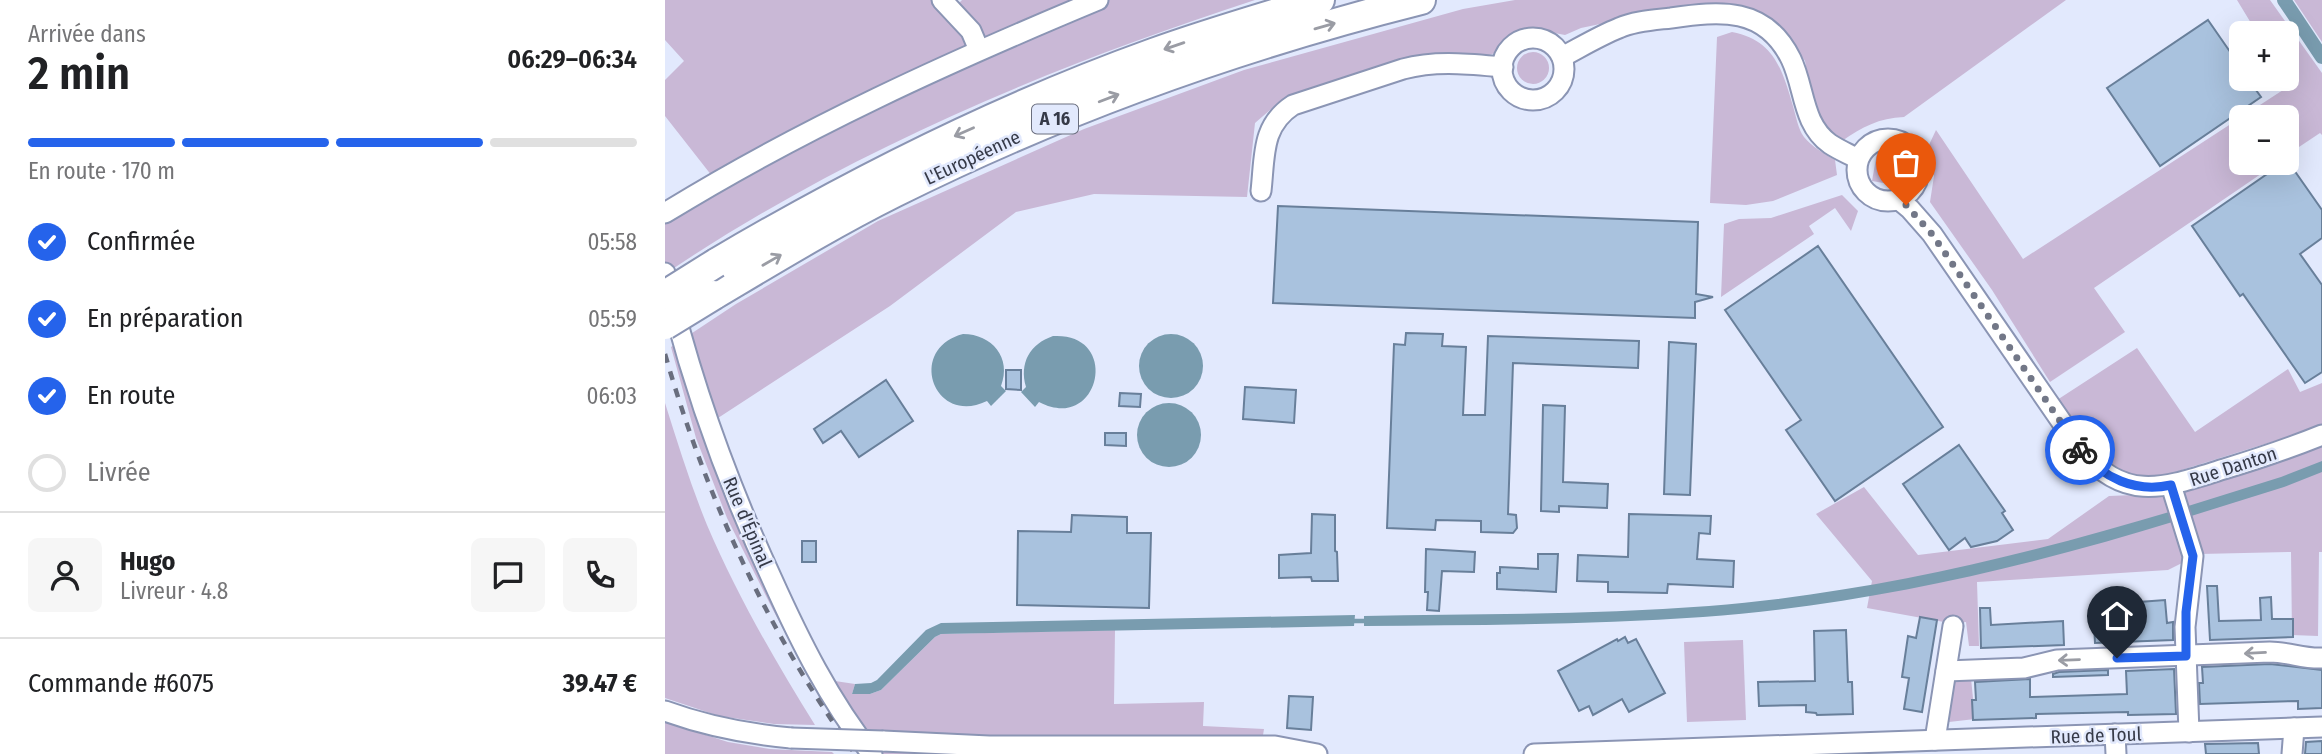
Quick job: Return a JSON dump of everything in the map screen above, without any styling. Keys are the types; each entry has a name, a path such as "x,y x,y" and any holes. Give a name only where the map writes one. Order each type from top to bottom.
{"highway":[{"name":"L'Européenne","path":"665,295 851,187 953,136 1152,54 1320,0"},
{"name":"L'Européenne","path":"665,324 814,236 884,199 953,164 1063,116 1241,51 1421,0"}],"street":[{"path":"942,0 971,32 979,50"},
{"path":"665,213 817,128 979,50 1098,0"},
{"path":"1562,57 1619,28 1645,21 1715,12 1748,18 1766,28 1784,47 1792,61 1809,120 1818,134 1836,148 1859,159"},
{"path":"1526,39 1545,40 1557,49 1562,57 1564,74 1559,86 1549,95 1537,99 1524,98 1512,91 1505,80 1503,67 1510,49 1526,39"},
{"path":"1261,191 1271,127 1281,113 1293,105 1422,64 1503,67"},
{"path":"1891,139 1901,142 1913,151 1917,159 1919,173 1914,186 1898,199 1879,200 1867,193 1857,177 1859,159 1864,150 1876,141 1891,139"},
{"name":"Rue Danton","path":"1914,186 1932,234"},
{"name":"Rue Danton","path":"1898,199 1932,234 2081,450 2092,463 2114,479 2131,485 2156,488 2171,485 2272,454 2322,435"},
{"name":"Rue d'Épinal","path":"665,273 697,391 754,540 815,666 846,717 877,748"},
{"path":"2171,485 2193,556 2186,612 2189,732"},
{"path":"1935,740 1953,626"},
{"path":"1946,671 2024,668 2057,660 2278,652 2303,658 2322,658"},
{"path":"665,711 734,731 877,748 1275,746 1309,754"},
{"name":"Rue de Toul","path":"1534,754 1882,748 1935,740 2116,744 2189,732 2322,727"},
{"path":"2291,754 2294,728"}],"shaded area":[{"path":"665,0 952,0 957,5 962,0 1255,0 1101,54 950,117 804,190 733,230 665,274 665,202 712,176 665,116 665,80 684,61 665,40"},
{"path":"1515,0 2066,0 1904,117 1871,124 1842,141 1825,130 1815,116 1805,61 1788,37 1769,21 1667,10 1581,28 1565,35 1544,31 1517,31 1495,53 1483,57 1450,53 1419,56 1278,103 1255,123 1247,197 1094,194 1016,212 890,306 718,418 745,495 776,570 835,681 855,684 852,694 870,694 881,690 941,634 1115,630 1114,704 1204,702 1203,726 1264,729 1260,754 860,754 812,684 727,518 696,438 671,347 736,304 878,221 1084,129 1244,70 1463,9"},
{"path":"2237,0 2270,0 2285,21 2250,21"},
{"path":"2294,0 2322,0 2322,42"},
{"path":"1732,32 1758,42 1774,58 1785,80 1802,134 1814,147 1835,160 1837,175 1773,201 1746,205 1710,203 1717,37"},
{"path":"2299,41 2322,73 2322,135 2320,133 2299,147 2299,105 2260,105 2281,91 2299,91"},
{"path":"1533,52 1544,57 1549,68 1544,79 1533,84 1522,79 1517,68 1522,57"},
{"path":"2229,125 2229,175 2259,175 2094,288 2125,332 2050,382 1992,290 1930,202 1934,176 1928,147 1936,130 2023,259"},
{"path":"1877,153 1905,158 1900,186 1872,181"},
{"path":"1842,195 1858,211 1851,231 1835,208 1809,226 1814,234 1721,297 1724,224 1739,219 1771,218"},
{"path":"2137,348 2195,432 2288,369 2300,392 2322,383 2322,426 2156,478 2134,479 2099,461 2057,400"},
{"path":"665,403 707,525 731,577 785,677 815,725 774,724 719,716 665,698"},
{"path":"2322,444 2322,552 2319,552 2318,636 2292,635 2291,552 2200,554 2168,570 1977,582 1979,646 1969,646 1966,622 1955,624 1867,608 1872,581 1816,514 1864,487 1918,555 2048,539 2109,496 2182,493 2240,475"},
{"path":"1743,640 1746,720 1687,722 1684,642"},
{"path":"1954,678 1971,678 1975,719 1949,722"},
{"path":"665,722 728,742 770,749 834,754 665,754"}],"water":[{"path":"963,334 983,338 991,343 1001,357 1004,376 1001,386 1006,391 991,406 987,401 968,406 953,404 941,395 934,383 932,369 935,354 945,342"},
{"path":"1171,334 1183,336 1194,343 1201,354 1201,378 1194,389 1183,396 1171,398 1159,396 1148,389 1141,378 1139,366 1141,354 1148,343 1159,336"},
{"path":"1053,336 1075,339 1089,349 1095,364 1095,380 1088,394 1077,405 1060,408 1039,402 1035,407 1021,392 1026,387 1025,362 1038,344"},
{"path":"1169,403 1181,405 1192,412 1199,423 1199,447 1192,458 1181,465 1169,467 1157,465 1146,458 1139,447 1137,435 1139,423 1146,412 1157,405"},
{"path":"2322,461 2322,472 2284,487 2188,517 2185,507 2281,477"},
{"path":"2176,510 2179,520 2062,554 1944,582 1824,604 1661,620 1364,626 1364,616 1666,609 1828,592 2003,557"},
{"path":"1355,615 1354,626 941,634 881,690 870,694 852,694 855,684 877,680 926,630 941,623"}],"building":[{"path":"2208,20 2229,50 2229,91 2257,91 2261,97 2249,105 2229,105 2229,119 2160,166 2107,88"},
{"path":"2266,175 2298,175 2322,210 2322,238 2300,254 2322,285 2322,372 2305,383 2192,226"},
{"path":"1278,206 1698,222 1696,294 1713,297 1695,302 1695,318 1273,303"},
{"path":"1818,246 1943,427 1835,501 1786,430 1801,420 1725,310"},
{"path":"1406,333 1443,334 1442,346 1466,347 1463,415 1485,415 1488,336 1639,341 1638,368 1513,363 1508,514 1516,515 1517,528 1513,533 1481,532 1481,521 1436,520 1435,530 1387,528 1394,344 1405,345"},
{"path":"1669,342 1696,344 1690,495 1664,494"},
{"path":"1006,370 1021,370 1021,390 1006,389"},
{"path":"886,380 913,421 859,457 841,431 823,443 814,429"},
{"path":"1245,387 1296,390 1294,423 1243,419"},
{"path":"1120,393 1141,394 1140,407 1119,406"},
{"path":"1543,405 1565,406 1563,482 1608,484 1607,508 1559,506 1559,512 1541,511"},
{"path":"1105,433 1126,433 1126,446 1105,445"},
{"path":"1959,445 2005,511 2002,513 2013,530 1997,541 1971,547 1965,538 1949,550 1903,484"},
{"path":"1312,514 1335,515 1338,581 1312,581 1311,577 1279,578 1279,555 1311,553"},
{"path":"1629,514 1711,516 1710,534 1699,533 1697,559 1734,561 1733,587 1668,584 1667,593 1608,592 1608,582 1577,581 1578,555 1628,557"},
{"path":"1072,515 1127,517 1127,533 1151,533 1149,608 1017,605 1018,531 1071,532"},
{"path":"802,541 816,541 816,562 802,562"},
{"path":"1426,549 1475,552 1474,572 1442,571 1439,611 1427,610"},
{"path":"1538,554 1558,554 1556,592 1497,589 1497,573 1500,573 1500,567 1538,569"},
{"path":"2207,586 2217,586 2219,621 2261,620 2260,598 2271,597 2272,619 2293,619 2293,637 2210,640"},
{"path":"2165,600 2167,623 2173,622 2173,640 2095,643 2094,625 2115,624 2115,620 2119,620 2118,612 2140,612 2139,602"},
{"path":"1980,608 1990,608 1991,625 2063,621 2064,645 1981,648"},
{"path":"1920,617 1937,620 1922,712 1904,709 1909,678 1902,677 1908,636 1916,638"},
{"path":"1846,630 1848,682 1852,682 1853,714 1817,715 1806,712 1806,705 1759,706 1758,682 1815,681 1814,631"},
{"path":"1625,637 1628,643 1636,639 1665,693 1629,712 1622,699 1593,715 1589,706 1579,711 1558,671"},
{"path":"2270,664 2322,670 2322,708 2298,709 2298,701 2200,704 2199,683 2203,683 2202,667"},
{"path":"2174,669 2176,714 2036,714 2036,718 1973,720 1975,682 2030,679 2030,697 2127,694 2126,671"},
{"path":"2108,670 2108,675 2053,677 2053,674 2059,672"},
{"path":"1289,696 1313,697 1311,730 1287,728"},
{"path":"2322,741 2322,754 2305,754 2306,742"},
{"path":"2258,743 2259,754 2206,754 2205,744"}],"waterway":[{"path":"2284,0 2322,57"},
{"path":"1349,621 1368,621"}],"railway":[{"path":"665,354 700,460 743,562 794,661 855,754"}],"way so far":[{"path":"1906,205 1932,234 2080,450"}],"route":[{"path":"2080,450 2098,469 2114,479 2148,487 2171,485 2192,548 2185,627 2186,656 2117,658"}]}
